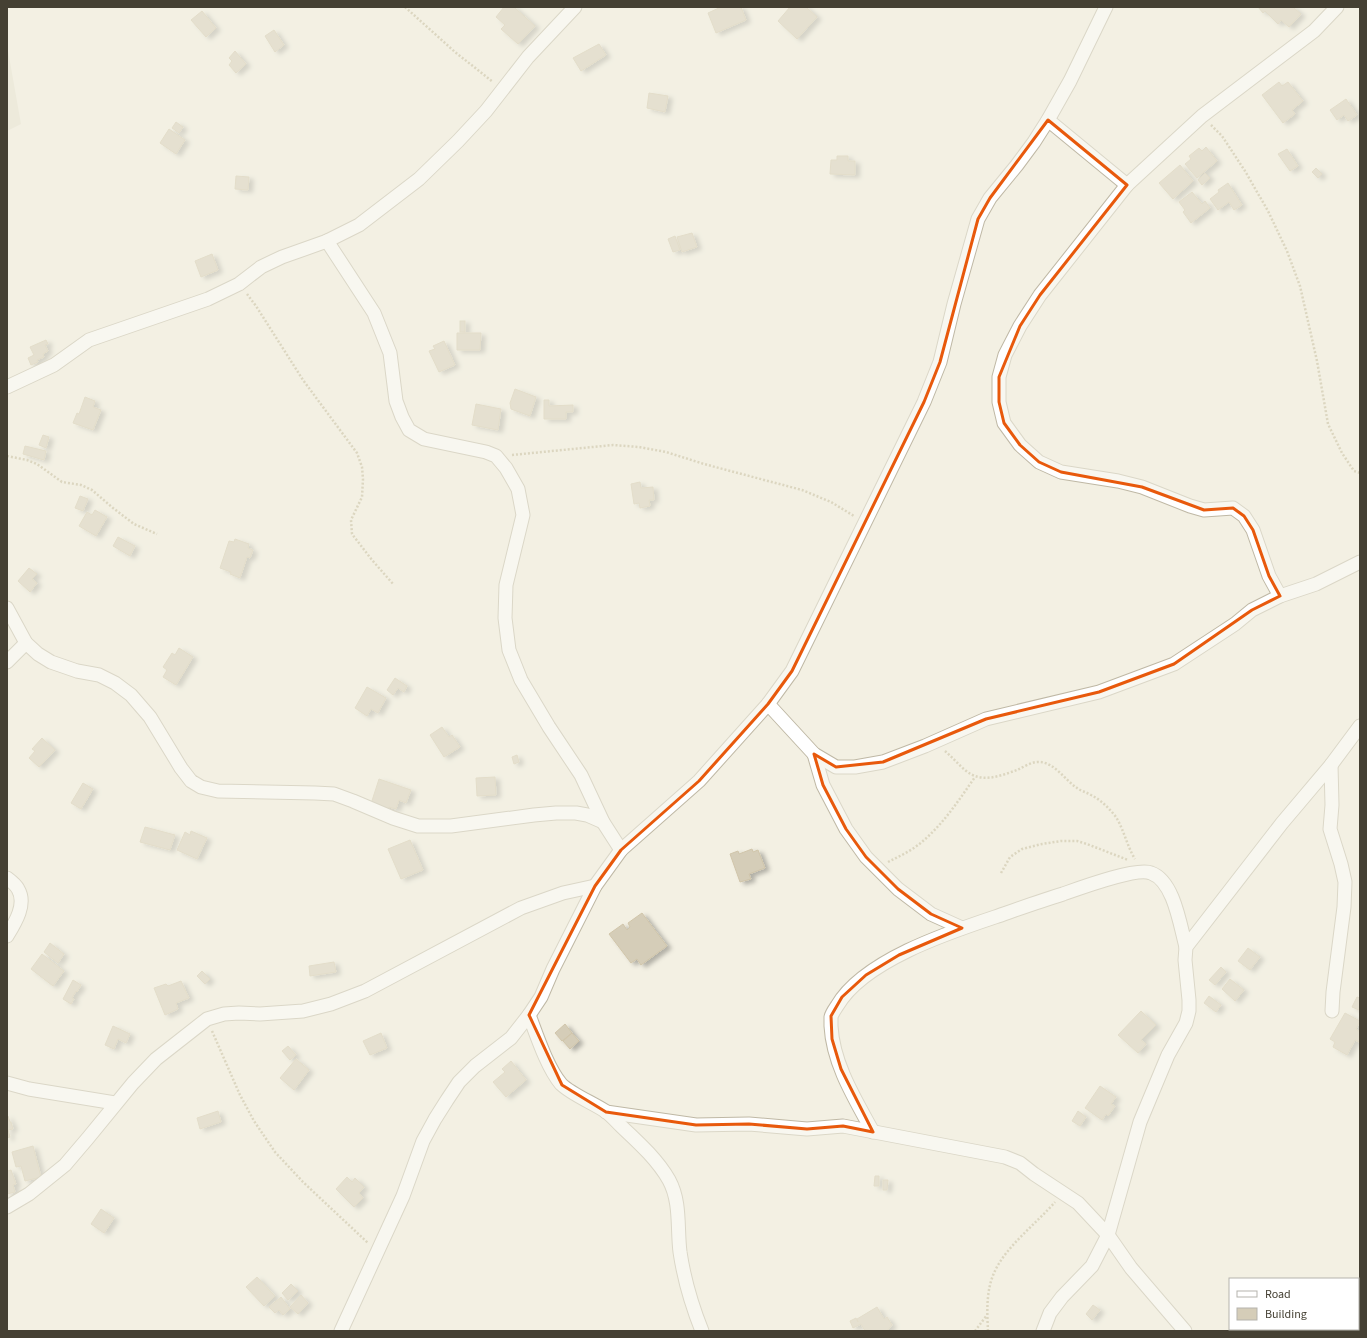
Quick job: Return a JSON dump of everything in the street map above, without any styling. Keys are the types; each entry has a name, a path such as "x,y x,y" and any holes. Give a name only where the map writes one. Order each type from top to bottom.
{"street":[{"path":"7,387 54,365 89,340 208,299 239,284 261,267 359,225 419,180 486,111 528,57 575,7"},
{"path":"341,1331 403,1196 414,1163 435,1119 460,1082 475,1066 511,1038 529,1015 540,997 595,886 621,850 699,781 768,704 792,671 924,402 940,362 954,304 978,219 990,198 1017,165 1048,120 1070,80 1106,7"},
{"path":"1280,596 1269,576 1253,530 1244,516 1233,508 1204,510 1142,487 1118,481 1061,472 1039,462 1020,445 1004,423 999,402 999,377 1005,355 1020,326 1044,289 1127,185 1202,116 1314,31 1337,7"},
{"path":"1048,120 1127,185"},
{"path":"327,240 374,313 390,353 396,401 409,430 424,439 486,452 496,456 506,468 518,489 523,515 506,585 505,618 509,650 521,680 549,727 581,775 603,822 621,850"},
{"path":"768,704 814,754 836,767 855,767 883,762 986,719 1099,692 1174,664 1235,624 1252,610 1280,596 1316,584 1360,562"},
{"path":"7,608 26,643 38,654 51,662 77,671 99,675 115,683 131,695 150,717 181,768 192,781 201,787 218,791 315,792 334,794 393,818 418,826 451,826 511,817 556,813 576,813 588,815 603,822"},
{"path":"7,662 26,643"},
{"path":"1186,947 1282,823 1331,765 1360,726"},
{"path":"814,754 823,785 846,829 866,857 898,890 931,914 962,928"},
{"path":"1331,765 1332,805 1330,829 1345,882 1344,907 1332,1011"},
{"path":"873,1132 841,1068 832,1040 831,1016 842,997 866,975 899,955 944,934 1122,875 1150,872 1161,878 1173,898 1186,947 1185,960 1189,1000 1189,1011 1186,1023 1168,1055 1140,1122 1108,1235 1092,1266 1062,1297 1050,1313 1043,1331"},
{"path":"7,878 18,888 22,902 14,925 7,936"},
{"path":"7,1207 29,1194 65,1165 132,1083 156,1059 207,1019 224,1014 260,1014 303,1011 332,1004 365,991 521,908 563,893 595,886"},
{"path":"529,1015 548,1062 562,1085 606,1112 643,1147 659,1166 674,1191 677,1206 680,1252 693,1307 702,1331"},
{"path":"7,1083 29,1089 115,1103"},
{"path":"606,1112 696,1125 749,1124 807,1129 843,1126 1005,1157 1020,1163 1078,1203 1108,1235 1131,1268 1185,1331"}],"path":[{"path":"405,7 455,52 503,89"},
{"path":"1202,116 1222,136 1245,171 1268,212 1287,251 1300,286 1317,361 1328,424 1342,453 1354,471 1360,473"},
{"path":"239,284 256,306 303,380 357,453 362,467 362,497 351,520 352,534 394,585"},
{"path":"496,456 612,445 639,447 666,452 704,464 802,490 831,502 864,522"},
{"path":"7,456 27,460 37,464 62,482 81,484 92,490 134,524 157,534"},
{"path":"934,742 950,755 966,772 975,777 989,779 1019,769 1031,763 1041,762 1052,766 1077,788 1100,800 1109,809 1117,819 1130,850 1138,863 1087,844 1076,841 1061,841 1022,849 1010,857 1001,873"},
{"path":"877,868 904,854 922,842 938,827 975,777"},
{"path":"207,1019 240,1095 254,1121 275,1152 303,1182 376,1252"},
{"path":"988,1331 987,1315 989,1292 994,1272 1005,1254 1043,1217 1064,1193"},
{"path":"975,1331 987,1315"}],"highlighted area":[{"path":"1048,120 1127,185 1040,295 1020,326 999,377 999,402 1004,423 1020,445 1039,462 1061,472 1142,487 1204,510 1233,508 1244,516 1253,530 1269,576 1280,596 1252,610 1174,664 1099,692 986,719 883,762 836,767 814,754 823,785 846,829 866,857 898,889 931,914 962,928 899,955 866,975 842,997 831,1016 832,1039 841,1069 873,1132 843,1126 807,1129 749,1124 696,1125 606,1112 562,1085 529,1015 595,886 621,850 699,781 768,704 792,671 924,402 940,362 978,219 990,198"}],"shaded area":[{"path":"7,45 21,124 7,131"}],"building":[{"path":"504,7 514,7 535,26 518,44 501,29 505,25 496,17"},
{"path":"721,7 741,7 746,20 716,33 708,13"},
{"path":"790,7 806,7 817,17 797,39 778,21"},
{"path":"1258,7 1293,7 1301,14 1289,27 1281,20 1278,24 1265,11 1263,13"},
{"path":"202,11 216,28 206,37 191,20"},
{"path":"274,30 284,45 275,52 265,36"},
{"path":"599,44 606,55 581,71 573,58"},
{"path":"235,51 246,64 236,73 229,65 232,61 229,58"},
{"path":"1279,82 1282,86 1288,82 1303,101 1292,110 1295,114 1283,123 1262,95"},
{"path":"649,93 668,96 665,112 647,108"},
{"path":"1346,99 1357,115 1348,121 1344,115 1337,120 1330,110"},
{"path":"176,122 183,127 179,133 172,128"},
{"path":"169,129 185,140 176,154 160,143"},
{"path":"1206,147 1217,161 1197,178 1185,164 1191,159 1189,156 1199,148 1202,151"},
{"path":"1287,149 1298,166 1290,171 1278,154"},
{"path":"837,156 848,156 848,161 855,161 855,175 830,174 831,160 837,160"},
{"path":"1180,165 1193,181 1173,199 1159,183"},
{"path":"1316,168 1322,174 1318,178 1312,172"},
{"path":"1205,173 1210,178 1202,185 1198,180"},
{"path":"236,176 249,177 248,190 235,189"},
{"path":"1228,183 1242,205 1234,210 1229,202 1218,210 1210,199 1219,192 1218,190"},
{"path":"1192,192 1202,204 1205,201 1210,208 1191,223 1183,212 1185,210 1179,202"},
{"path":"692,233 697,247 682,252 677,237"},
{"path":"675,236 680,250 673,252 668,239"},
{"path":"212,254 218,270 201,277 195,261"},
{"path":"460,321 465,321 465,332 460,332"},
{"path":"457,333 481,333 480,350 457,350"},
{"path":"46,340 48,344 45,345 48,351 43,354 44,357 37,360 38,362 31,365 28,358 34,355 30,347"},
{"path":"444,341 455,365 439,372 429,351 435,349 433,346"},
{"path":"515,389 536,397 530,416 511,409 510,403"},
{"path":"85,397 95,401 93,407 101,410 93,430 73,423 77,413 79,414"},
{"path":"544,400 549,400 549,406 573,405 573,412 566,412 566,419 544,419"},
{"path":"476,404 501,409 498,430 472,425"},
{"path":"43,435 49,437 46,448 39,445"},
{"path":"25,446 46,451 44,460 23,454"},
{"path":"640,482 641,488 653,487 654,500 649,500 650,506 640,508 639,503 634,504 631,484"},
{"path":"80,496 88,499 83,511 75,508"},
{"path":"95,510 107,517 96,536 79,526 87,512 92,515"},
{"path":"118,537 135,546 130,556 113,546"},
{"path":"235,539 249,544 248,548 253,550 250,558 247,557 240,578 230,574 231,572 220,568 229,541 234,542"},
{"path":"29,568 37,574 32,579 37,583 30,592 18,581"},
{"path":"179,648 193,657 176,685 163,677 167,670 163,667 172,653 175,655"},
{"path":"395,678 407,686 404,692 398,688 393,695 387,690"},
{"path":"367,687 386,698 378,713 371,709 367,716 355,708"},
{"path":"442,727 449,737 452,735 460,747 444,757 430,735"},
{"path":"42,738 55,750 39,767 29,758 35,751 32,749"},
{"path":"517,755 519,762 514,764 512,757"},
{"path":"495,777 496,795 477,796 476,778"},
{"path":"379,779 411,790 406,803 399,800 396,809 389,807 388,813 370,807"},
{"path":"83,783 93,789 81,809 71,803"},
{"path":"145,827 175,835 170,850 140,842"},
{"path":"191,831 207,838 197,859 177,850 185,832 190,835"},
{"path":"410,840 423,870 401,879 388,849"},
{"path":"752,849 753,852 758,850 765,868 749,874 751,879 740,882 730,854 738,851 739,854"},
{"path":"642,913 667,946 641,965 637,959 631,963 609,934 623,924 627,930 630,927 628,923"},
{"path":"50,943 64,954 58,963 44,952"},
{"path":"1248,948 1260,957 1250,970 1238,961"},
{"path":"42,954 64,971 53,986 31,969"},
{"path":"334,962 336,972 310,976 309,966"},
{"path":"1221,967 1226,972 1215,985 1209,980"},
{"path":"202,971 210,979 205,984 197,976"},
{"path":"1230,979 1244,990 1235,1001 1222,989"},
{"path":"73,980 81,985 72,998 74,999 71,1004 63,999"},
{"path":"181,981 189,998 176,1003 178,1009 165,1015 154,988 166,984 168,986"},
{"path":"1209,996 1221,1005 1216,1012 1204,1003"},
{"path":"1357,997 1360,998 1359,1010 1352,1007"},
{"path":"1141,1011 1156,1025 1141,1040 1146,1044 1138,1053 1118,1035"},
{"path":"1345,1013 1360,1021 1356,1029 1360,1032 1359,1042 1355,1040 1347,1055 1333,1047 1335,1042 1330,1039"},
{"path":"565,1024 572,1033 562,1041 555,1033"},
{"path":"113,1026 130,1034 126,1043 118,1039 114,1049 105,1045"},
{"path":"381,1033 387,1048 370,1055 363,1041"},
{"path":"572,1033 579,1041 570,1049 563,1041"},
{"path":"288,1046 296,1055 290,1060 282,1051"},
{"path":"296,1059 309,1070 294,1090 280,1078"},
{"path":"511,1061 526,1080 506,1097 493,1082 505,1072 502,1069"},
{"path":"1100,1086 1116,1097 1111,1104 1115,1106 1108,1116 1106,1114 1102,1120 1085,1108"},
{"path":"218,1111 221,1122 200,1129 197,1118"},
{"path":"1078,1111 1086,1117 1080,1126 1072,1121"},
{"path":"7,1116 13,1129 8,1130 10,1137 7,1138"},
{"path":"33,1146 41,1177 25,1181 21,1166 16,1167 12,1152"},
{"path":"7,1169 8,1171 11,1170 16,1184 13,1185 15,1192 7,1194"},
{"path":"875,1176 879,1176 879,1186 874,1186"},
{"path":"347,1177 352,1182 355,1178 364,1187 359,1193 363,1198 354,1207 336,1189"},
{"path":"883,1180 888,1180 887,1190 883,1190"},
{"path":"101,1209 114,1218 104,1233 91,1224"},
{"path":"257,1277 275,1296 264,1306 246,1287"},
{"path":"291,1284 298,1291 288,1300 282,1293"},
{"path":"301,1295 308,1303 298,1314 290,1307"},
{"path":"281,1297 290,1309 283,1315 279,1310 275,1313 269,1307"},
{"path":"1093,1305 1100,1310 1092,1320 1086,1314"},
{"path":"877,1307 884,1319 887,1317 892,1325 887,1331 865,1331 861,1324 853,1328 850,1321 856,1318 858,1322 857,1319"}]}
